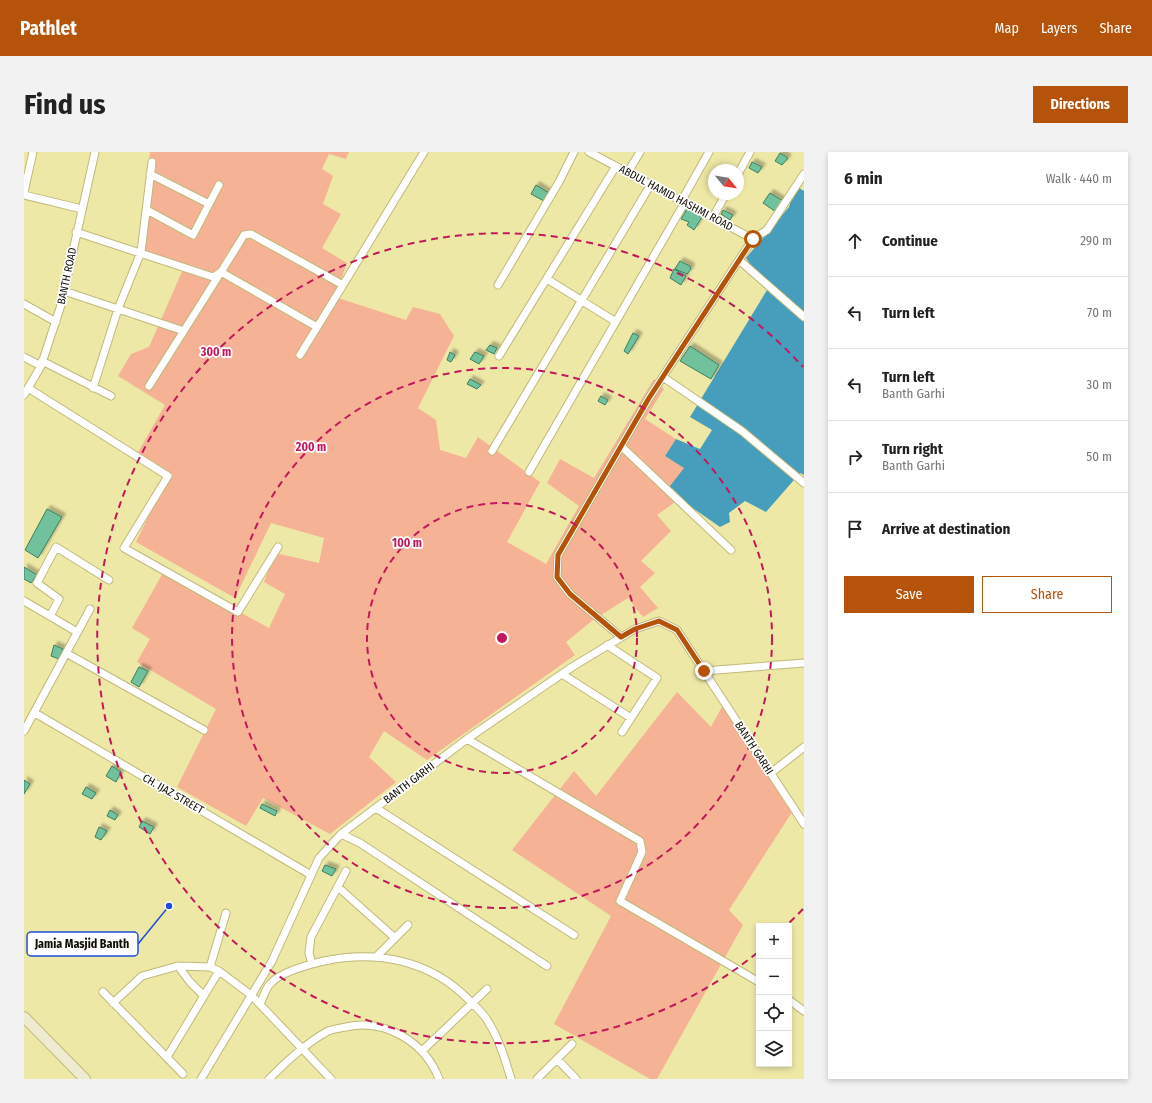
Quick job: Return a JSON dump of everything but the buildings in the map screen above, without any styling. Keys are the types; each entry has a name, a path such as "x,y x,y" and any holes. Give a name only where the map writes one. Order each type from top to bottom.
{"main road":[{"path":"24,1017 85,1079"}],"street":[{"path":"33,152 24,194 82,209"},
{"name":"BANTH ROAD","path":"24,395 42,364 56,322 95,152"},
{"path":"300,355 424,152"},
{"path":"498,285 559,182 574,152"},
{"name":"ABDUL HAMID HASHMI ROAD","path":"589,152 684,201 753,239"},
{"path":"628,172 640,152"},
{"path":"529,472 616,322 684,201 709,152"},
{"path":"743,164 750,152"},
{"path":"93,388 118,308 141,252 152,162"},
{"path":"499,356 616,166"},
{"path":"150,174 209,204"},
{"path":"621,637 570,594 557,577 558,555 663,377 753,239 767,230 804,174"},
{"path":"492,451 651,184"},
{"path":"147,210 192,235 219,185"},
{"path":"713,217 723,200"},
{"path":"76,232 141,252 213,277 222,272"},
{"path":"149,386 244,235 250,234 343,285"},
{"path":"739,260 804,317"},
{"path":"222,272 317,327"},
{"path":"547,279 616,322"},
{"path":"64,291 184,331"},
{"path":"24,304 56,322"},
{"path":"24,357 111,396"},
{"path":"663,377 742,431 804,483"},
{"path":"28,388 168,476 124,548 238,612 278,547"},
{"path":"621,446 731,550"},
{"path":"50,616 59,599 36,583 56,547 109,580"},
{"path":"24,601 77,632"},
{"path":"24,731 90,609"},
{"name":"BANTH GARHI","path":"200,1079 272,961 319,858 341,834 468,739 562,674 635,629 659,621 677,630 804,824"},
{"path":"607,645 658,678 622,732"},
{"path":"66,653 204,730"},
{"path":"704,671 804,663"},
{"path":"562,674 631,718"},
{"name":"CH. IJAZ STREET","path":"35,713 312,875"},
{"path":"468,739 640,841 642,852 620,901 756,980"},
{"path":"770,773 804,747"},
{"path":"376,808 574,935"},
{"path":"341,834 360,843 547,966"},
{"path":"312,964 310,953 311,937 346,871"},
{"path":"338,887 395,938"},
{"path":"210,967 226,912"},
{"path":"376,957 408,925"},
{"path":"260,1004 270,983 288,973 312,964 337,958 376,957 410,962 425,968 448,982 487,1019 505,1057 511,1079"},
{"path":"178,966 190,982 204,996"},
{"path":"113,1003 142,976 178,966 210,967 219,971 252,995 330,1079"},
{"path":"167,1057 219,971"},
{"path":"422,1050 487,989"},
{"path":"103,992 183,1074"},
{"path":"792,1002 804,1011"},
{"path":"269,1079 301,1048 330,1030 368,1025 398,1033 422,1050 435,1069 439,1079"},
{"path":"537,1079 572,1044"},
{"path":"557,1059 576,1079"}],"shaded area":[{"path":"150,152 349,152 346,159 329,154 322,169 333,176 323,204 341,214 322,248 347,263 335,297 406,320 413,307 440,314 454,336 418,408 436,420 440,450 466,458 478,437 540,482 507,542 546,564 579,506 547,483 560,459 594,478 654,379 664,389 645,419 676,439 665,456 685,468 678,500 657,515 671,531 641,561 655,573 640,587 658,608 643,617 628,598 593,620 566,642 575,655 427,760 384,731 369,757 396,782 330,834 263,798 246,826 177,787 216,709 137,662 150,639 132,628 164,571 269,628 285,594 264,582 275,553 319,563 324,538 271,523 235,598 136,542 168,476 136,456 165,405 118,376 131,354 149,347 184,267 141,252"},
{"path":"677,692 711,727 724,703 794,809 729,910 743,925 657,1079 650,1079 554,1024 611,916 512,850 574,771 596,796"}],"water":[{"path":"796,186 804,191 804,475 800,473 766,512 745,501 729,513 730,522 720,527 667,490 684,468 665,456 676,439 700,449 712,430 690,417 767,290 746,258 789,207"}],"place":[{"name":"Jamia Masjid Banth","path":"169,906"}],"route":[{"path":"704,671 677,630 659,621 635,629 621,637 570,594 557,577 558,555 649,398 753,239"}]}
